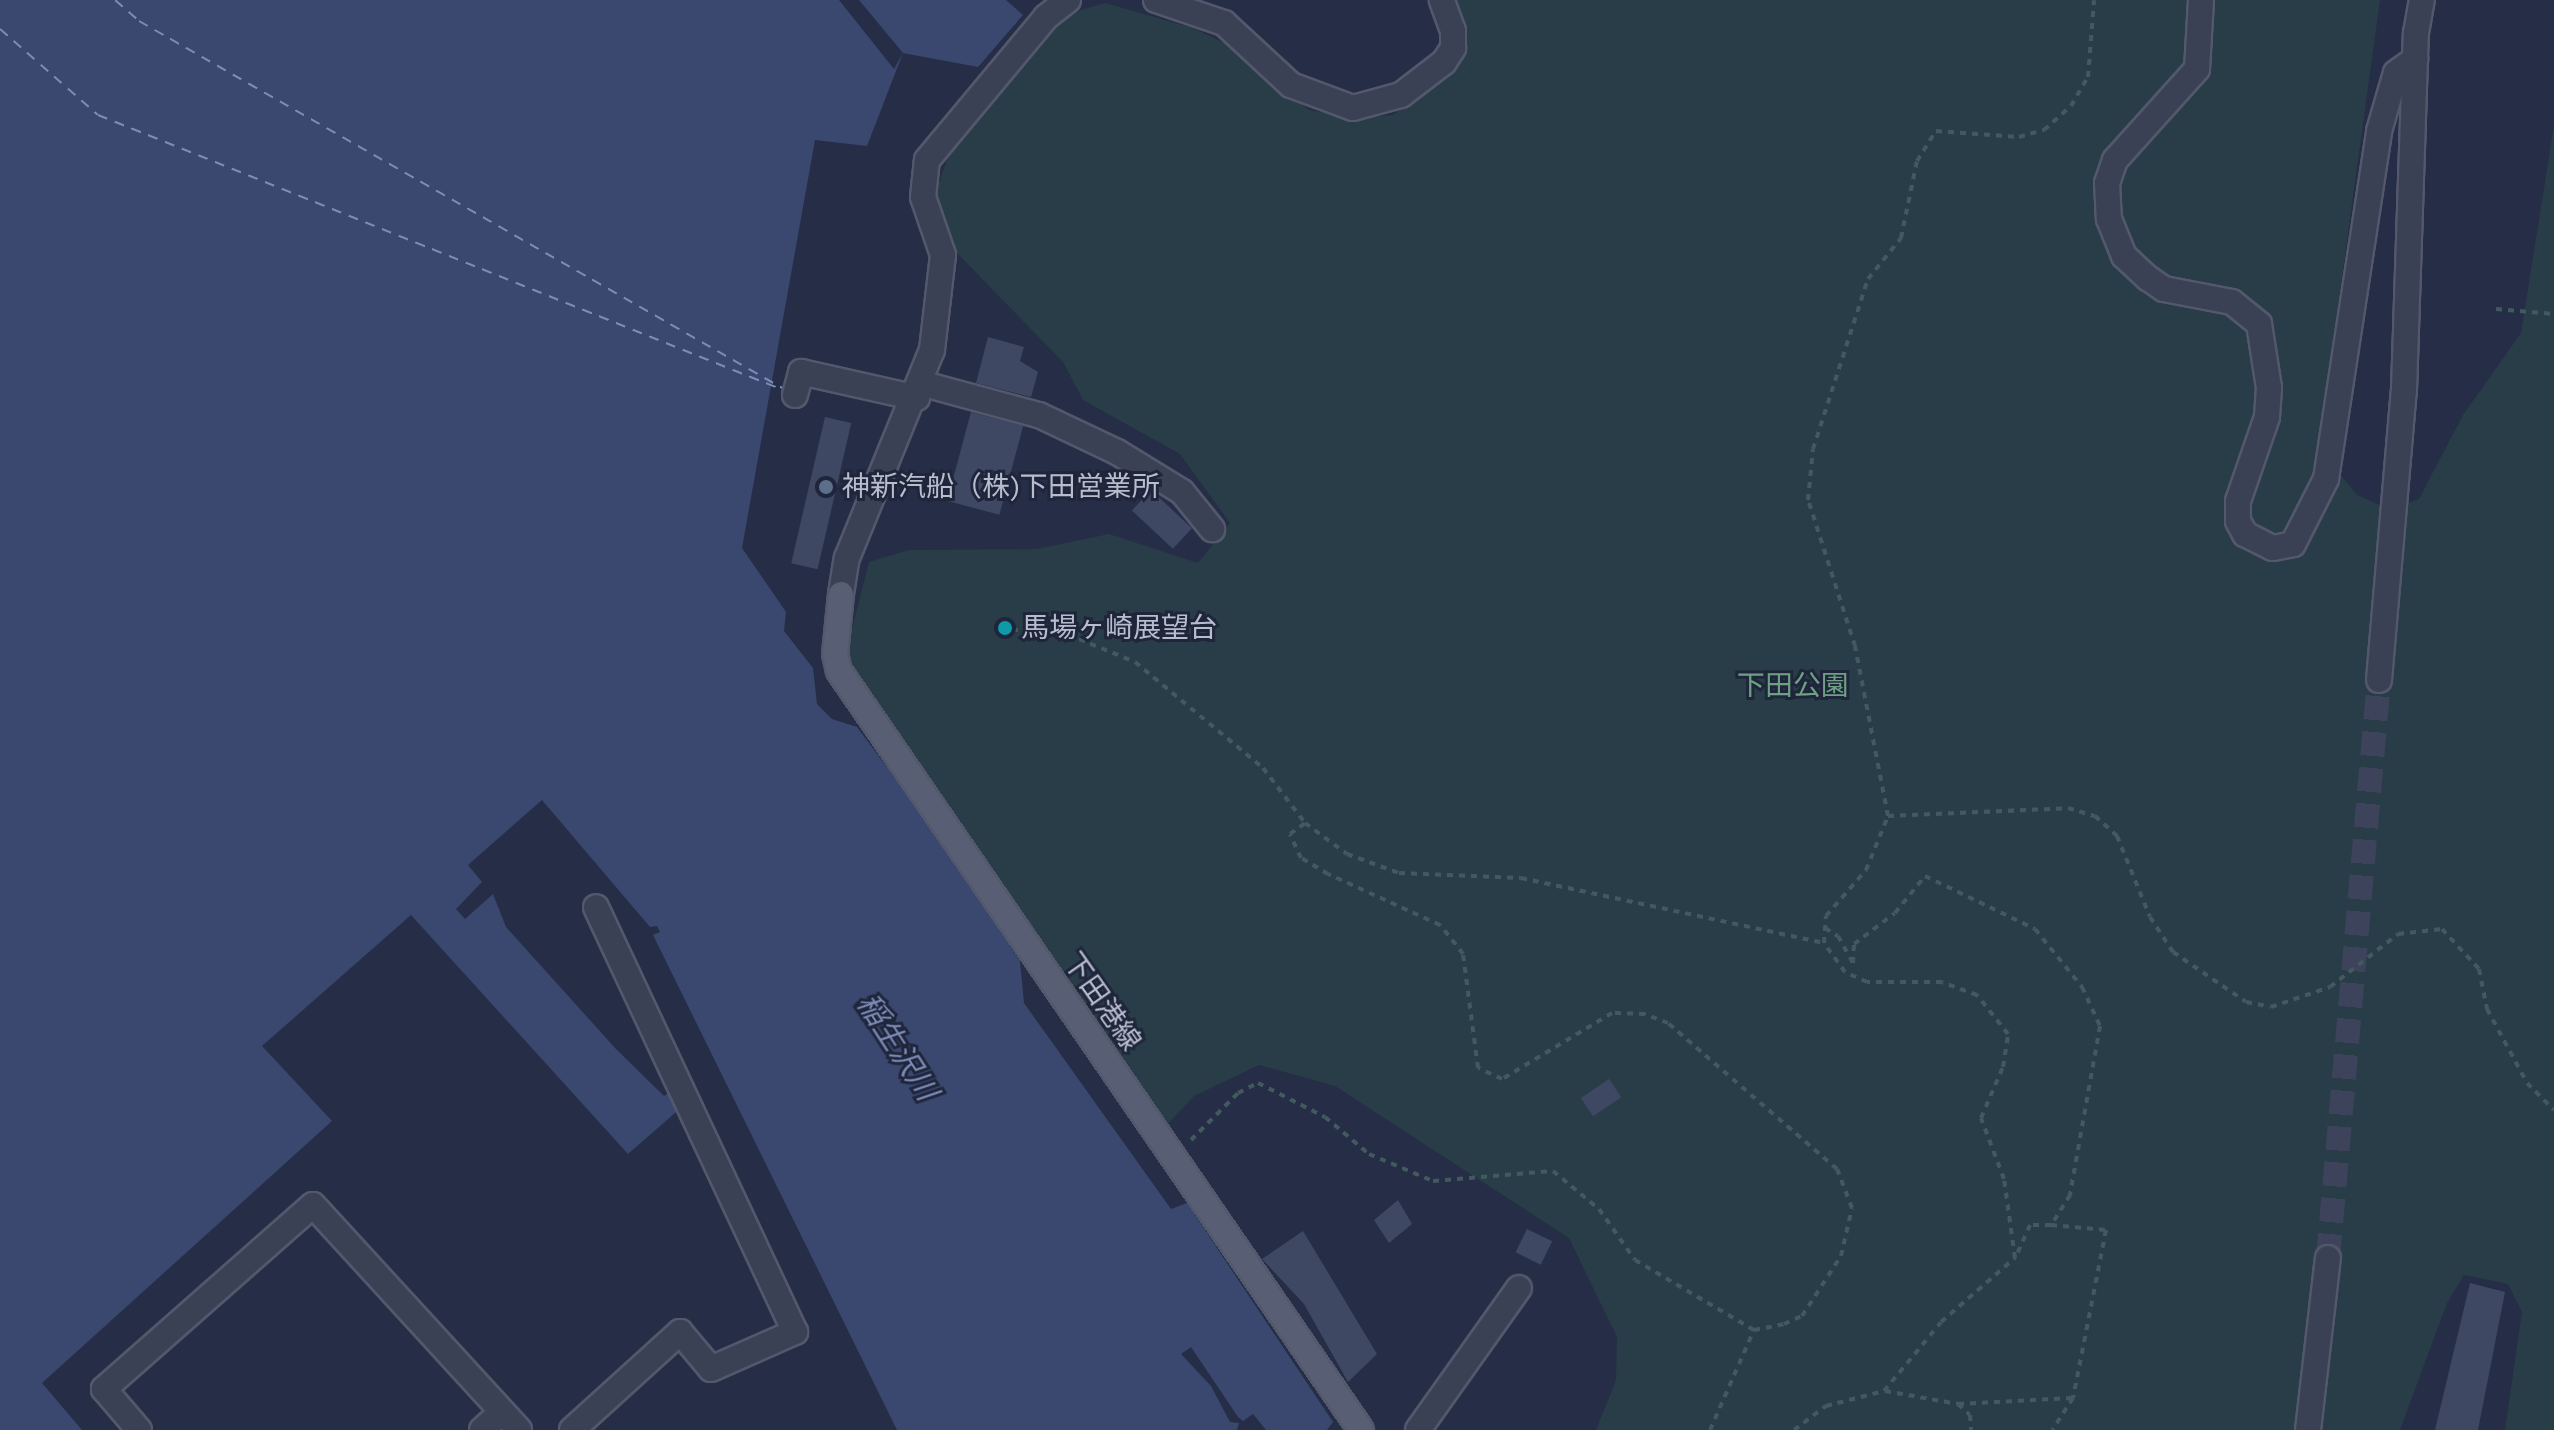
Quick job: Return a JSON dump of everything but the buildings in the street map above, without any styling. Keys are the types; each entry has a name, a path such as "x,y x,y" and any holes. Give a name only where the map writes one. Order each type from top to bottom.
{"main road":[{"name":"下田港線","path":"841,594 835,642 839,671 1176,1156 1361,1430"}],"street":[{"path":"841,594 847,558 918,391 943,280 943,255 923,197 927,160 1046,17 1068,0"},
{"path":"1156,0 1224,23 1291,85 1353,108 1401,95 1444,62 1453,48 1453,31 1442,0"},
{"path":"2201,0 2197,69 2115,160 2107,183 2109,219 2124,256 2148,278 2164,289 2232,302 2259,324 2269,388 2267,417 2238,501 2238,521 2245,534 2273,548 2293,544 2326,479 2379,131 2396,73 2415,59"},
{"path":"2379,680 2404,390 2415,59 2422,0"},
{"path":"795,395 801,372 1039,415 1117,452 1182,492 1212,529"},
{"path":"572,1430 680,1332 711,1369 795,1332 596,907"},
{"path":"139,1430 104,1389 313,1205 510,1421 482,1430"},
{"path":"2308,1430 2328,1258"},
{"path":"1418,1430 1519,1288"}],"path":[{"path":"2015,1258 2004,1179 1987,1147 1981,1118 2003,1067 2008,1034 1977,995 1942,982 1867,982 1845,972 1824,943 1826,916 1866,870 1888,816 1848,621 1808,500 1813,449 1868,279 1901,238 1917,161 1936,131 2019,137 2044,130 2071,106 2088,77 2094,0"},
{"path":"2496,309 2554,314"},
{"path":"1012,630 1057,630 1135,662 1263,768 1305,823 1347,854 1399,873 1521,878 1824,943"},
{"path":"1888,816 2068,808 2095,816 2117,836 2150,917 2173,952 2246,1002 2271,1007 2330,987 2398,934 2442,929 2479,969 2487,1009 2527,1083 2554,1110"},
{"path":"1176,1156 1238,1093 1258,1083 1325,1117 1369,1154 1433,1181 1553,1171 1599,1209 1635,1260 1754,1330 1802,1316 1841,1256 1852,1208 1837,1169 1691,1041 1645,1014 1612,1013 1502,1079 1478,1068 1463,954 1440,925 1301,858 1290,834 1305,823"},
{"path":"1825,928 1838,936 1853,963 1854,944 1895,913 1925,876 2035,929 2082,987 2100,1026 2070,1195 2051,1225"},
{"path":"1884,1391 1941,1322 2015,1258 2030,1225 2106,1230 2073,1398 2052,1430"},
{"path":"1710,1430 1754,1330"},
{"path":"1794,1430 1826,1406 1884,1391 1958,1404 2073,1398"},
{"path":"1958,1404 1970,1415 1971,1430"}],"green space":[{"name":"下田公園","path":"1447,0 2380,0 2325,401 2329,452 2340,474 2357,495 2391,510 2419,499 2463,415 2521,333 2554,125 2554,1430 2505,1430 2522,1312 2508,1284 2464,1275 2447,1303 2400,1430 1596,1430 1616,1380 1617,1337 1569,1238 1335,1086 1259,1065 1194,1096 1165,1127 844,660 869,562 909,550 1037,549 1109,534 1198,563 1230,523 1180,454 1083,400 1063,362 952,248 936,191 952,146 1064,15 1105,3 1193,28 1226,44 1309,110 1356,118 1393,115 1439,83 1459,50"}],"water":[{"name":"稲生沢川","path":"0,0 1006,0 1023,15 978,67 903,53 867,146 815,140 742,548 786,612 784,631 813,668 817,704 832,719 857,727 935,831 1020,961 1024,1003 1171,1209 1187,1203 1333,1422 1327,1430 897,1430 653,935 660,932 657,926 650,927 542,800 468,865 482,882 456,909 465,919 493,894 506,927 616,1049 664,1096 670,1092 683,1106 628,1154 411,915 262,1046 332,1121 42,1383 82,1430 0,1430"}],"pier":[{"path":"839,0 859,0 903,53 894,69"},
{"path":"1191,1347 1238,1417 1243,1421 1253,1414 1266,1430 1237,1430 1239,1423 1230,1422 1211,1386 1181,1354"}],"ferry route":[{"path":"115,0 139,21 784,389"},
{"path":"0,29 98,115 783,390"}],"tunnel":[{"path":"2328,1258 2379,680"}],"place":[{"name":"神新汽船（株)下田営業所","path":"826,487"},
{"name":"馬場ヶ崎展望台","path":"1005,628"}]}
